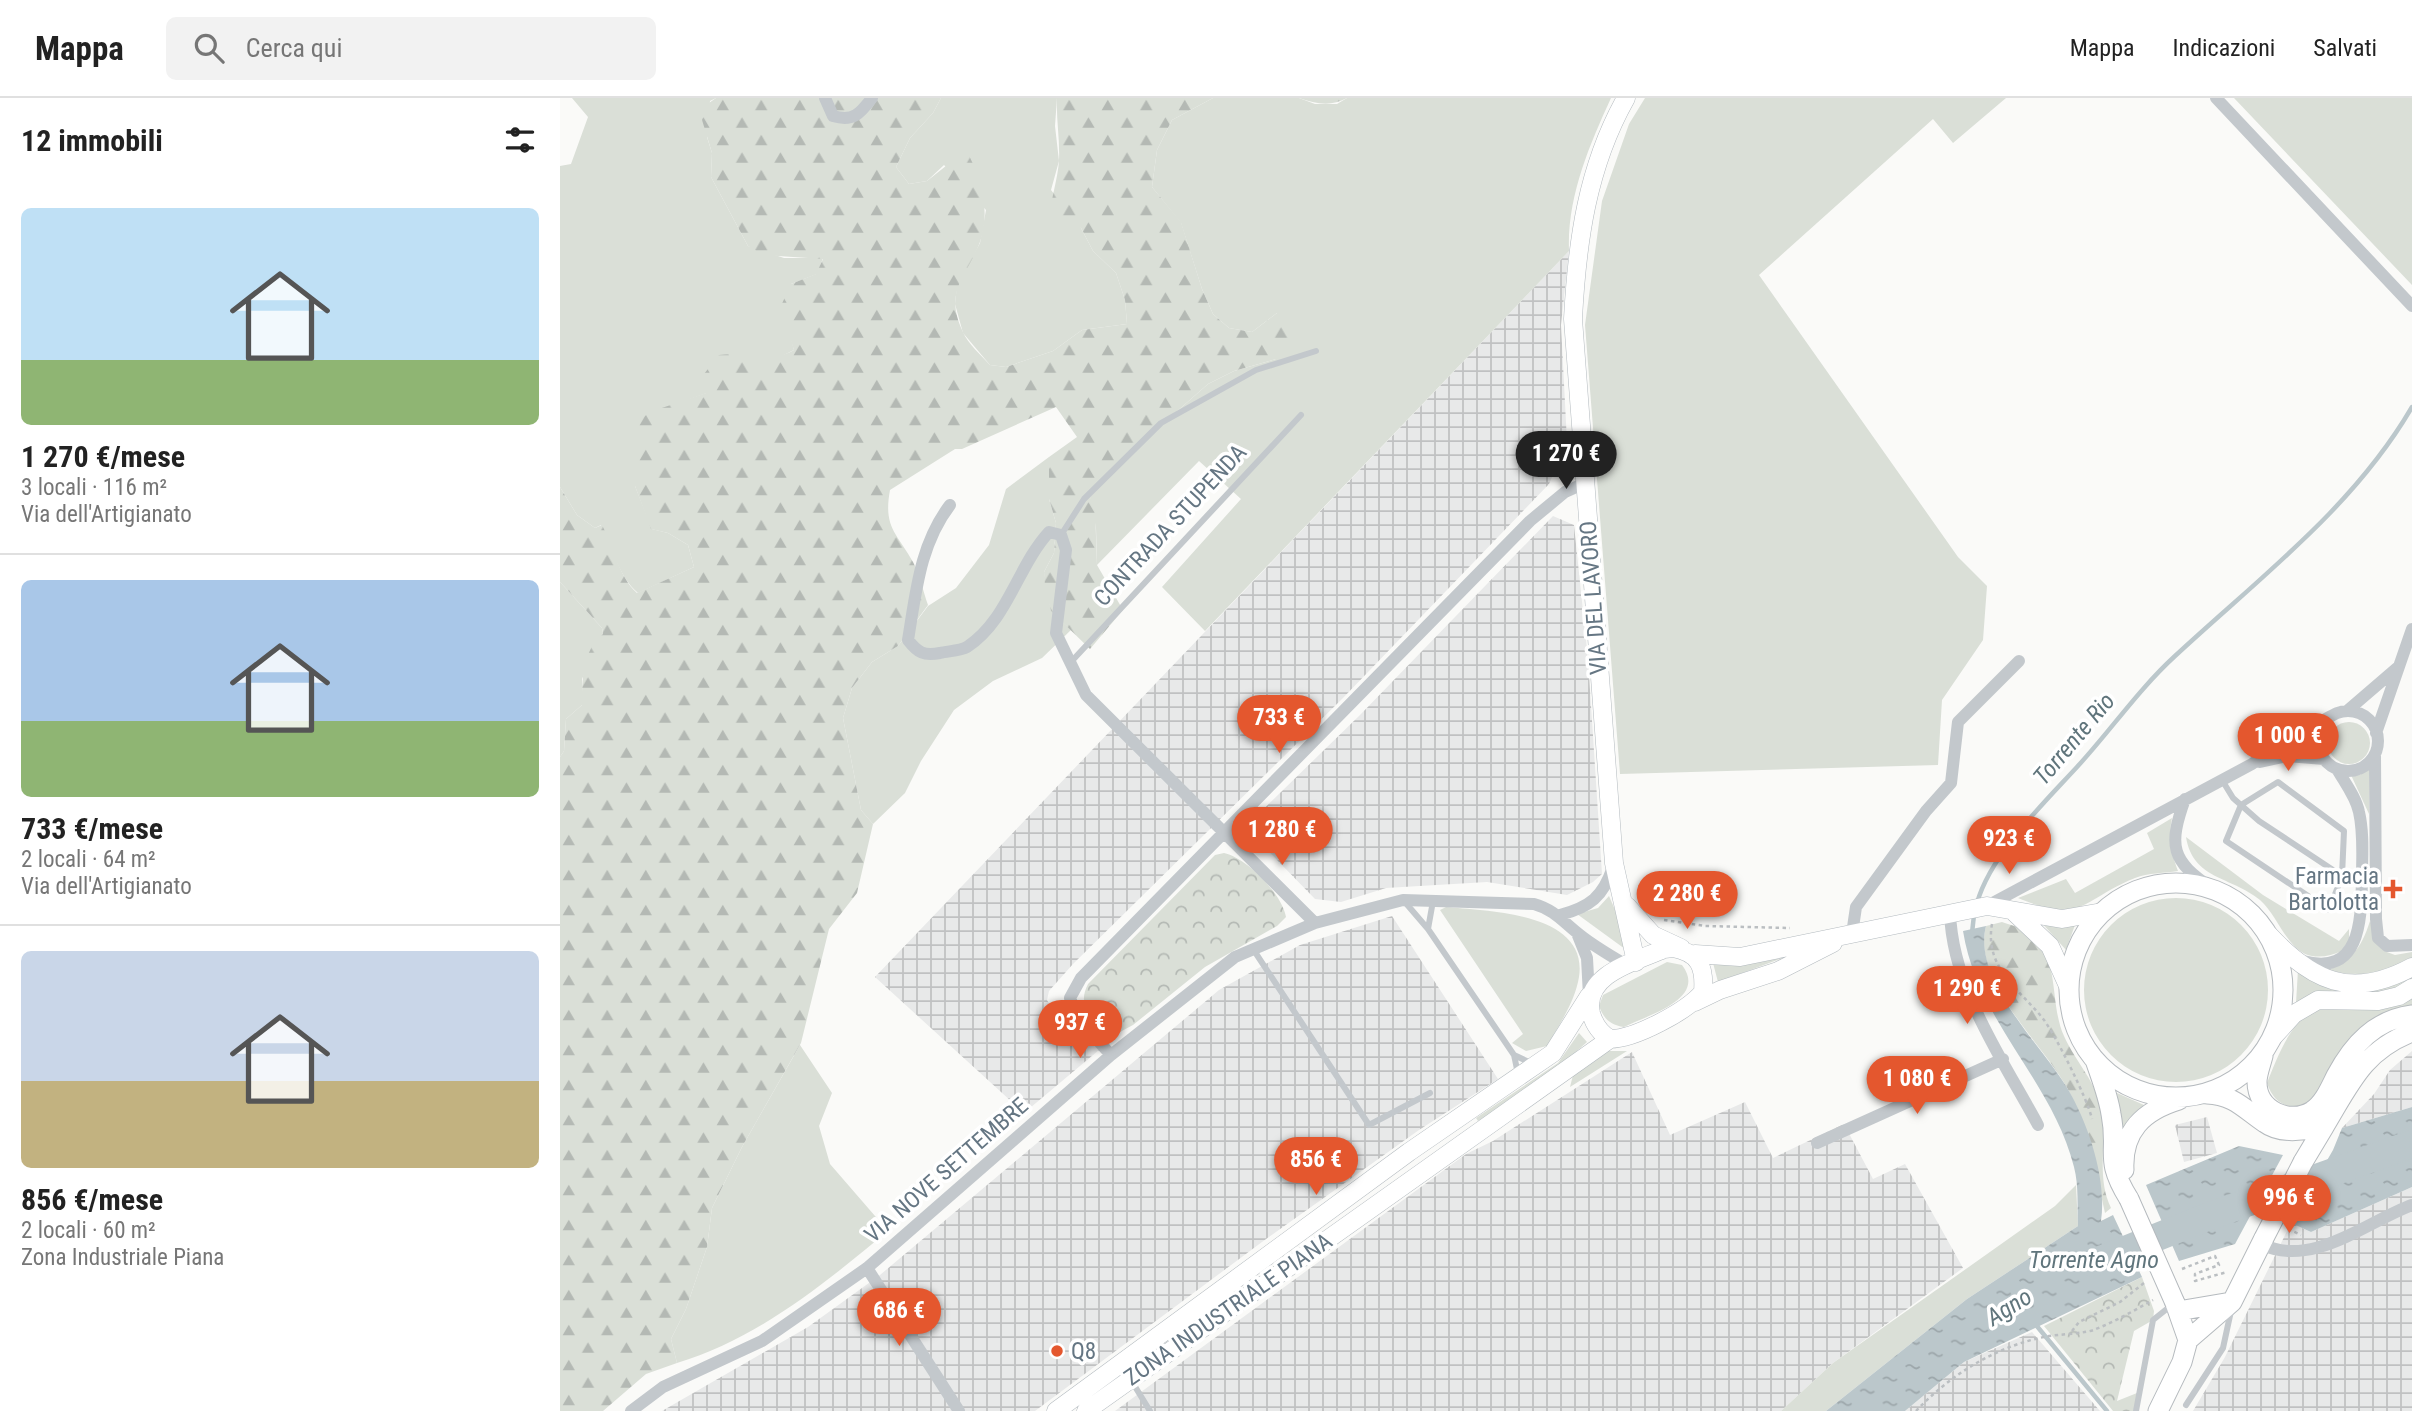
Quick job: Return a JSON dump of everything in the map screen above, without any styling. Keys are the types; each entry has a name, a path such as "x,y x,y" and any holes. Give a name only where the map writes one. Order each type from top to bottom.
{"main road":[{"name":"VIA DEL LAVORO","path":"1626,98 1616,116 1589,189 1575,275 1573,319 1614,863 1632,964"},
{"path":"2324,1127 2292,1130 2265,1124 2240,1103 2224,1095 2153,1095 2121,1082 2094,1059 2080,1038 2071,1014 2069,988 2073,960 2084,934 2102,912 2121,897 2154,885 2189,883 2212,888 2250,912 2290,957 2324,979 2375,982 2391,978 2412,967"},
{"name":"VIA DEL LAVORO","path":"1621,897 1653,935 1691,953"},
{"path":"1691,953 1740,957 1955,911 2012,911 2062,919 2102,912"},
{"path":"2012,911 2050,946 2069,988"},
{"name":"ZONA INDUSTRIALE PIANA","path":"1086,1411 1610,1039 1632,1035 1720,990 1778,971 1852,934"},
{"path":"2269,935 2279,959 2284,985 2282,1011 2274,1035"},
{"name":"ZONA INDUSTRIALE PIANA","path":"1056,1411 1409,1152 1553,1054 1598,982 1664,949 1691,953"},
{"path":"1691,953 1703,970 1704,981 1703,992 1694,1003"},
{"path":"2129,1199 2123,1153 2130,1133 2144,1116 2157,1107 2196,1096 2237,1079 2263,1053 2274,1035 2294,1014 2318,1000 2378,1001 2399,996 2412,988"},
{"path":"1589,996 1596,1026 1610,1039"},
{"path":"2263,1053 2257,1083 2260,1096 2274,1112 2286,1117 2300,1116 2313,1110 2326,1096 2349,1053 2362,1038 2388,1021 2412,1015"},
{"path":"2158,1411 2182,1362 2188,1340 2232,1302 2303,1162 2370,1055 2388,1041 2412,1032"},
{"path":"2094,1059 2112,1116 2111,1161 2115,1176 2129,1199 2170,1304 2188,1340"},
{"path":"2292,1130 2301,1140 2303,1162"},
{"path":"2170,1304 2232,1302"}],"street":[{"path":"825,98 833,116 846,119 858,116 872,98"},
{"path":"2216,98 2412,306"},
{"path":"1111,1055 1078,1019 1070,999 1081,978 1530,521 1565,492 1585,483"},
{"path":"950,505 935,525 926,547 908,640 917,652 929,655 966,648 1000,614 1033,550 1049,532 1060,535"},
{"name":"CONTRADA STUPENDA","path":"1060,535 1066,550 1056,633 1086,695 1225,834"},
{"path":"2412,631 2403,663 2376,733 2375,754 2375,897 2378,938 2387,946 2412,945"},
{"path":"1852,934 1856,907 1926,811 1951,783 1958,722 2019,661"},
{"path":"1985,913 2046,876 2252,764 2279,744 2331,716 2347,711 2403,663"},
{"path":"2347,711 2365,717 2376,733"},
{"path":"2323,759 2318,741 2319,731 2331,716"},
{"path":"2337,769 2354,771 2363,767 2375,754"},
{"path":"2252,764 2287,756 2323,759 2337,769 2359,811 2361,918 2350,951 2328,963 2315,964 2290,957"},
{"path":"2185,799 2175,840 2179,858 2188,872 2212,888"},
{"path":"1225,834 1315,923"},
{"path":"1560,915 1592,904 1606,887 1614,863"},
{"name":"VIA NOVE SETTEMBRE","path":"631,1411 663,1387 762,1341 867,1268 1111,1055 1234,957 1315,923 1403,900 1534,904 1560,915 1577,933 1632,964"},
{"path":"1955,911 1953,950 1967,989 2038,1125"},
{"name":"VIA NOVE SETTEMBRE","path":"1577,933 1587,958 1589,996"},
{"path":"1817,1143 2003,1059"},
{"path":"2263,1241 2280,1252 2312,1250 2412,1205"},
{"path":"867,1268 959,1411"}],"lane":[{"path":"1060,535 1084,499 1161,423 1256,370 1315,351"},
{"name":"CONTRADA STUPENDA","path":"1069,664 1301,415"},
{"path":"2222,780 2241,805 2342,876 2362,877"},
{"path":"2278,782 2344,831 2342,876 2329,910 2227,841 2241,805 2278,782"},
{"path":"1403,900 1428,929 1514,1055 1519,1079"},
{"path":"1428,929 1433,901"},
{"path":"1253,949 1369,1125 1430,1093"},
{"path":"1514,1055 1525,1062 1540,1063"},
{"path":"2186,1405 2223,1348 2232,1302"},
{"path":"2136,1411 2137,1393 2153,1320 2170,1304"},
{"path":"1130,1378 1150,1411"}],"path":[{"path":"1985,913 1993,921 1990,934 1994,958 2008,982 2045,1021 2094,1124"},
{"path":"1661,919 1705,926 1791,928 1793,937"},
{"path":"2072,1331 2078,1322 2120,1302 2144,1283"},
{"path":"1916,1411 1939,1387 1959,1373 2021,1342 2072,1331 2093,1331 2170,1304"}],"shaded area":[{"path":"1569,251 1561,325 1567,442 1549,484 1343,698 1073,964 1049,991 1047,1000 1051,1007 1099,1050 1024,1113 875,977"},
{"path":"1553,516 1574,525 1588,659 1602,874 1593,882 1567,895 1487,882 1386,888 1341,902 1315,899 1245,827 1360,715"},
{"path":"1392,916 1498,1079 1419,1130 1262,1242 1035,1411 662,1411 808,1327 880,1275 1219,990 1300,945"},
{"path":"2412,1051 2412,1107 2342,1128 2374,1094 2390,1070"},
{"path":"1632,1052 1670,1135 1745,1102 1773,1158 1844,1124 1873,1179 1905,1164 1963,1268 1833,1363 1781,1411 1115,1411 1466,1154 1493,1141"},
{"path":"2207,1117 2217,1153 2184,1162 2175,1125"},
{"path":"2412,1187 2412,1411 2193,1411 2225,1357 2291,1223 2311,1232"},
{"path":"2032,1332 2100,1411 1905,1411 1964,1362"}],"green space":[{"path":"572,98 716,98 710,101 707,137 712,153 711,177 748,246 784,258 823,258 817,274 791,284 791,338 794,350 778,358 760,357 707,393 690,399 635,486 652,529 668,533 688,545 694,567 638,593 621,571 601,525 595,528 577,515 560,487 560,166 571,164 588,117"},
{"path":"716,98 941,98 933,113 910,138 896,167 909,184 927,181 966,150 980,183 985,218 980,242 956,294 957,318 968,341 990,365 1006,367 1053,351 1082,330 1127,324 1125,300 1116,273 1093,251 1081,228 1050,216 1059,160 1057,98 1213,98 1172,120 1157,150 1152,187 1181,222 1202,289 1213,314 1229,328 1252,332 1277,313 1292,312 1289,339 1276,359 1234,371 1208,384 1125,457 1090,497 1095,507 1097,565 1123,610 1090,649 1051,611 1045,588 1044,572 1054,553 1056,523 1049,499 1049,457 1077,437 1056,407 962,449 955,449 890,490 890,522 915,567 928,605 898,646 872,662 852,688 843,718 861,810 873,824 857,893 829,929 801,1043 742,1147 712,1208 707,1247 686,1309 671,1339 677,1363 646,1374 603,1411 560,1411 560,757 564,751 566,719 582,705 587,657 603,634 602,628 560,582 560,487 577,515 595,528 602,525 621,571 637,593 694,567 688,545 668,533 651,529 635,486 631,463 638,421 650,412 706,393 704,374 719,355 775,357 794,350 780,308 791,284 816,274 823,259 763,255 748,246 711,177 712,153 699,110"},
{"path":"941,98 1057,98 1055,126 1059,161 1051,190 1081,228 1093,251 1116,273 1125,300 1127,324 1082,330 1053,351 1006,367 990,365 963,333 955,304 957,285 980,243 986,210 944,165 927,181 909,184 896,167 910,138 933,113"},
{"path":"1213,98 1299,98 1315,104 1337,104 1347,98 1611,98 1581,172 1572,211 1569,251 1205,631 1162,587 1241,499 1199,461 1097,565 1096,528 1090,497 1125,457 1208,384 1234,371 1276,359 1277,313 1252,332 1229,328 1213,314 1181,223 1152,187 1157,150 1172,120"},
{"path":"1299,98 1347,98 1323,104"},
{"path":"1645,98 2006,98 1953,143 1933,119 1759,275 1958,557 1987,586 1983,640 1942,700 1938,765 1620,774 1585,325 1602,201 1629,124"},
{"path":"2234,98 2412,98 2412,285"},
{"path":"1049,457 1049,499 1056,523 1054,553 1044,572 1051,611 1071,630 1042,658 993,681 954,710 921,761 905,793 873,824 861,810 843,718 852,688 872,662 898,646 928,606 956,588 989,545 1006,489"},
{"path":"560,582 602,628 603,634 582,679 582,705 566,719 564,751 560,757"},
{"path":"2349,722 2364,728 2370,743 2364,758 2349,764 2334,758 2328,743 2334,728"},
{"path":"2370,766 2369,814 2351,775 2360,775"},
{"path":"2172,818 2171,845 2178,871 2135,878 2081,906 2069,909 2039,906 2018,898 2066,879 2075,893 2154,849 2147,833"},
{"path":"2186,837 2263,895 2339,941 2349,929 2349,940 2342,951 2319,957 2310,956 2298,949 2260,900 2215,876 2196,862"},
{"path":"1224,853 1243,862 1262,878 1278,898 1286,917 1277,926 1205,967 1133,1025 1118,1033 1095,1021 1084,1001 1088,984 1215,855"},
{"path":"1609,896 1630,944 1625,949 1577,914 1598,908"},
{"path":"2176,898 2211,905 2227,913 2241,925 2253,939 2261,955 2268,990 2261,1025 2253,1041 2241,1055 2227,1067 2211,1075 2176,1082 2141,1075 2125,1067 2111,1055 2099,1041 2091,1025 2084,990 2091,955 2099,939 2111,925 2125,913 2141,905"},
{"path":"1446,907 1485,910 1532,919 1552,927 1568,939 1578,955 1579,977 1570,1004 1547,1046 1526,1051 1512,1043 1523,1034 1440,910"},
{"path":"2370,921 2384,951 2395,955 2412,952 2412,961 2389,970 2366,974 2319,968 2339,963 2353,954 2363,940"},
{"path":"2002,922 2029,933 2041,946 2051,970 2064,1036 2096,1091 2102,1112 2104,1185 2111,1208 2105,1213 2087,1138 2071,1095 2014,1014 1990,970 1984,948 1986,926"},
{"path":"2041,922 2075,925 2066,950"},
{"path":"1791,955 1718,982 1713,963"},
{"path":"1667,962 1682,965 1688,977 1687,987 1681,996 1660,1011 1624,1027 1605,1018 1599,1006 1603,995"},
{"path":"2298,970 2335,986 2412,975 2412,984 2385,994 2296,1003"},
{"path":"2412,996 2412,1009 2403,1010 2317,1099 2294,1107 2275,1098 2267,1083 2287,1038 2305,1017 2315,1011 2341,1004"},
{"path":"1579,1033 1587,1042 1540,1084 1478,1121 1476,1118 1558,1063"},
{"path":"800,1045 832,1093 819,1126 830,1164 888,1231 814,1290 762,1325 706,1353 677,1363 671,1339 686,1309 707,1247 712,1208 742,1147"},
{"path":"1608,1051 1627,1051 1570,1087 1573,1075"},
{"path":"2117,1093 2144,1105 2122,1131"},
{"path":"2076,1185 2078,1226 1967,1299 1826,1411 1781,1411 1833,1363 2055,1206"},
{"path":"2142,1277 2154,1311 2153,1320 2134,1331 2117,1401 2137,1393 2138,1411 2113,1411 2044,1326"}],"water":[{"name":"Torrente Agno","path":"1986,926 1984,947 1989,969 1999,991 2069,1091 2083,1120 2099,1171 2101,1221 2113,1215 2142,1277 1964,1362 1905,1411 1826,1411 1967,1299 2078,1226 2076,1174 2063,1136 2049,1106 1983,994 1971,963 1963,931"},
{"path":"2412,1107 2412,1187 2311,1232 2291,1223 2333,1150 2342,1128"},
{"path":"2239,1146 2283,1155 2235,1244 2179,1261 2146,1185"}],"waterway":[{"name":"Torrente Rio","path":"1977,903 1994,866 2034,813 2162,669 2334,509 2389,443 2412,407"},
{"name":"Torrente Rio","path":"1972,933 1974,915"},
{"name":"Agno","path":"2093,1263 2207,1217 2412,1144"},
{"path":"2036,1325 2107,1411"}],"place":[{"name":"Farmacia Bartolotta","path":"2393,889"},
{"name":"Q8","path":"1057,1351"}]}
